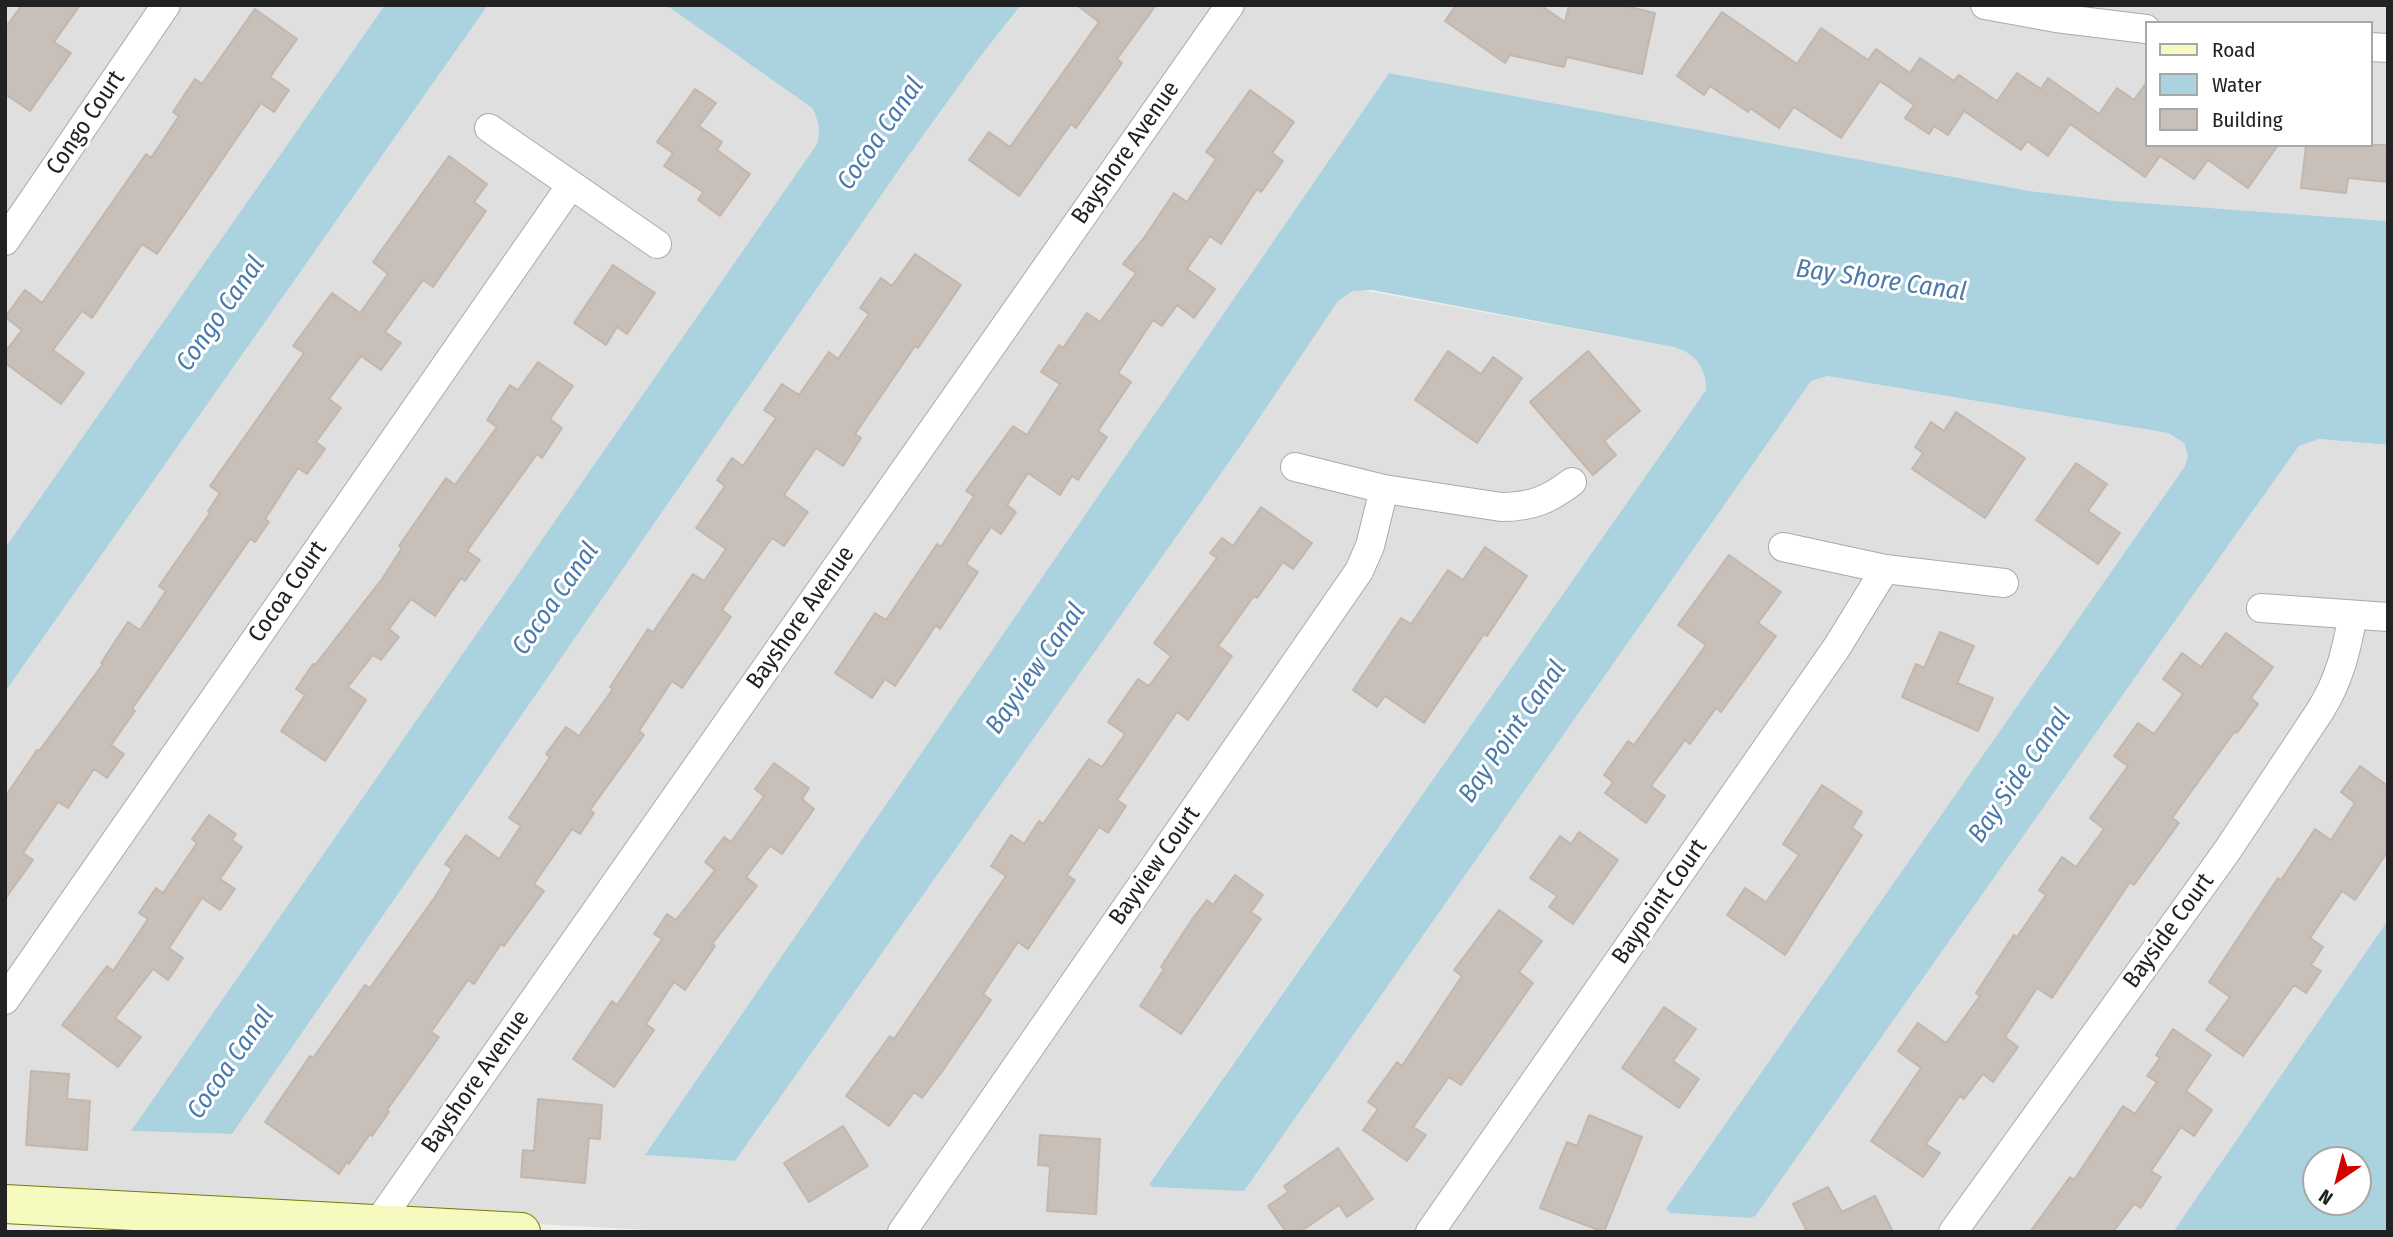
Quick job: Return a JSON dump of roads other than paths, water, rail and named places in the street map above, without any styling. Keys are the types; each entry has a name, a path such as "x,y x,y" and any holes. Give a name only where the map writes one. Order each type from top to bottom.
{"street":[{"name":"Congo Court","path":"5,241 166,5"},
{"name":"Bayshore Avenue","path":"377,1228 1230,5"},
{"path":"1985,5 2056,18 2144,29"},
{"path":"489,128 657,244"},
{"name":"Cocoa Court","path":"5,1000 571,185"},
{"path":"1295,467 1384,489 1501,507 1515,507 1552,497 1572,482"},
{"name":"Bayview Court","path":"902,1232 1359,571 1370,546 1384,489"},
{"path":"1783,547 1885,569 2004,583"},
{"name":"Baypoint Court","path":"1430,1232 1837,647 1885,569"},
{"path":"2261,608 2388,617"},
{"name":"Bayside Court","path":"1953,1232 2227,850 2320,711 2333,690 2342,666 2353,615"},
{"path":"5,1204 230,1224 521,1232"}],"water":[{"name":"Congo Canal","path":"385,5 488,5 5,692 5,548"},
{"name":"Cocoa Canal","path":"666,5 1021,5 907,158 232,1134 131,1131 817,144 819,126 812,108"},
{"path":"1389,73 2030,191 2115,201 2388,221 2388,445 2319,439 2299,446 1756,1215 1751,1218 1670,1213 1666,1209 2185,466 2188,456 2184,443 2168,433 1827,376 1811,381 1244,1191 1152,1187 1149,1184 1706,390 1702,368 1698,362 1688,353 1674,347 1372,290 1353,291 1338,301 1241,445 735,1161 645,1155"},
{"path":"2388,920 2388,1232 2173,1232"}],"water label":[{"name":"Bay Shore Canal","path":"1881,281"},
{"name":"Bayview Canal","path":"1036,669"},
{"name":"Bay Point Canal","path":"1513,732"},
{"name":"Bay Side Canal","path":"2020,776"}]}
